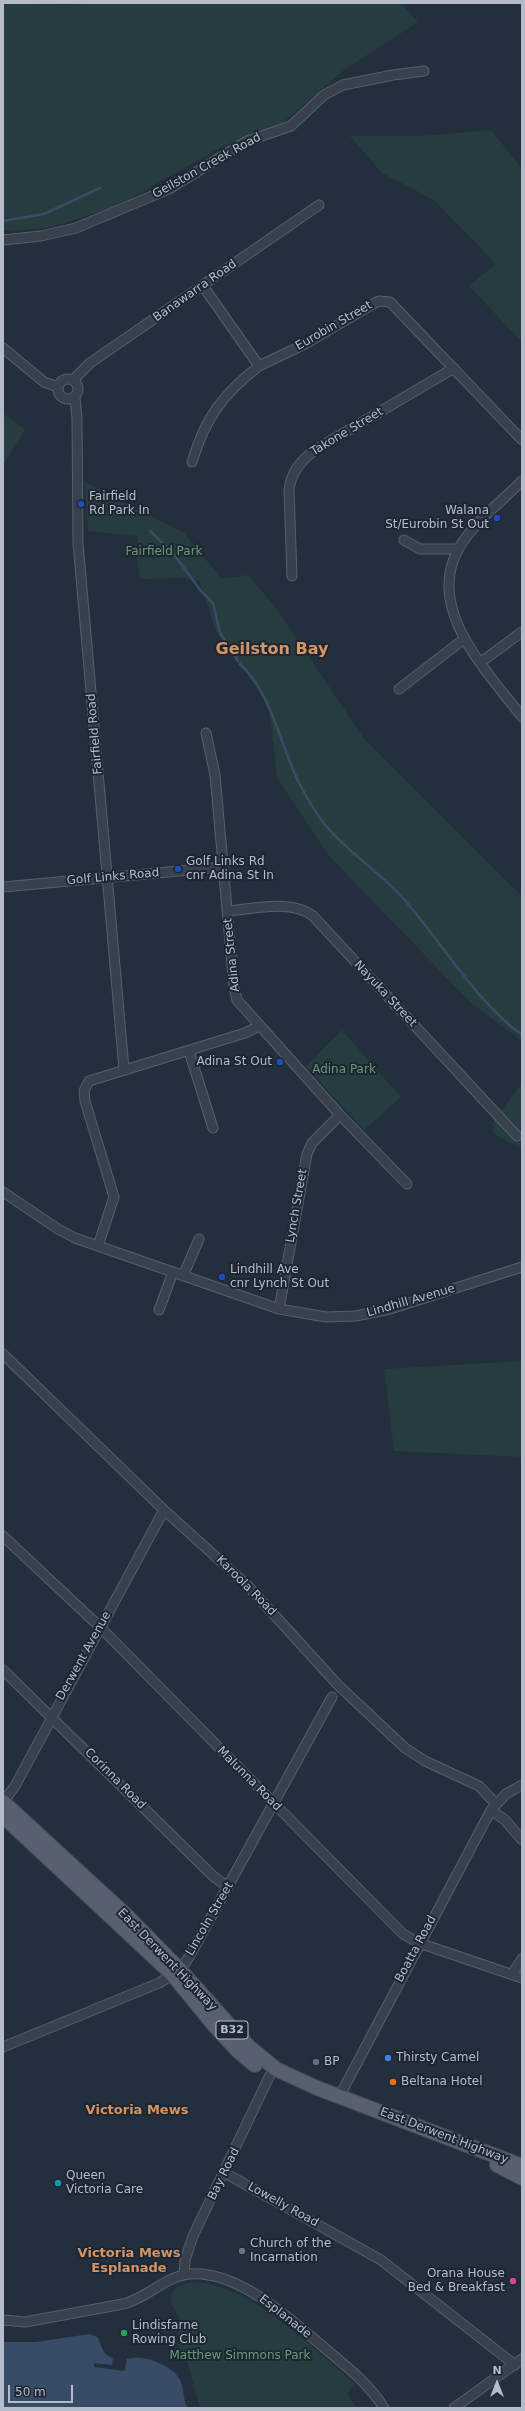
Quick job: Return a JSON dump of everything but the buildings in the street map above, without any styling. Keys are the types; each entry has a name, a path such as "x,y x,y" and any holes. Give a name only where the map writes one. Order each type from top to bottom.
{"main road":[{"name":"East Derwent Highway","path":"3,1802 128,1917 176,1973 237,2050 270,2075 313,2096 482,2159 522,2178"},
{"name":"East Derwent Highway","path":"4,1818 176,1973 258,2055 296,2079 339,2097 522,2166"}],"street":[{"name":"Geilston Creek Road","path":"3,240 41,236 76,228 162,192 190,178 247,141 291,126 324,95 343,85 393,75 424,71"},
{"name":"Banawarra Road","path":"73,380 90,363 320,205"},
{"path":"203,286 259,366"},
{"name":"Eurobin Street","path":"192,462 202,433 215,409 230,390 259,366 305,344 373,304 385,301 394,304 522,440"},
{"path":"3,348 44,382 58,387"},
{"name":"Takone Street","path":"292,576 289,490 292,476 301,462 315,450 454,368"},
{"path":"64,380 73,380 79,390 75,398 68,400 61,397 58,387 64,380"},
{"name":"Fairfield Road","path":"75,398 77,418 78,543 124,1069"},
{"path":"522,481 468,534 458,549 451,576 450,601 456,623 464,639 522,717"},
{"path":"404,540 420,549 458,549"},
{"path":"481,662 522,632"},
{"path":"399,689 464,639"},
{"name":"Adina Street","path":"206,732 215,775 235,995 241,1007 340,1115 407,1184"},
{"name":"Golf Links Road","path":"3,887 223,867"},
{"name":"Nayuka Street","path":"227,911 285,906 298,908 308,912 517,1136"},
{"path":"98,1246 114,1197 85,1101 84,1091 89,1081 124,1069 245,1034 259,1026"},
{"path":"189,1051 213,1128"},
{"name":"Lynch Street","path":"279,1309 307,1154 312,1144 340,1115"},
{"name":"Lindhill Avenue","path":"3,1192 58,1229 98,1246 279,1309 326,1317 370,1314 522,1267"},
{"path":"183,1276 199,1239"},
{"path":"159,1310 173,1272"},
{"name":"Karoola Road","path":"3,1354 164,1510 247,1585 338,1685 405,1748 425,1761 479,1786 494,1807 522,1840"},
{"name":"Derwent Avenue","path":"3,1802 15,1786 164,1510"},
{"name":"Malunna Road","path":"3,1536 100,1627 399,1931 418,1943 522,1978"},
{"name":"Corinna Road","path":"3,1670 52,1716 213,1876 228,1887"},
{"name":"Lincoln Street","path":"3,2047 159,1984 176,1973 228,1887 332,1697"},
{"path":"494,1807 522,1785"},
{"name":"Boatta Road","path":"339,2097 418,1943 494,1807"},
{"path":"512,1974 522,1959"},
{"name":"Bay Road","path":"184,2275 190,2243 225,2173 270,2075"},
{"name":"Lowelly Road","path":"225,2173 381,2260 518,2362"},
{"name":"Esplanade","path":"3,2320 25,2322 130,2303 184,2275 210,2276 245,2289 266,2300 357,2375 384,2408"},
{"path":"454,2408 518,2362"}],"green space":[{"path":"3,3 59,5 92,3 401,3 418,22 344,70 281,124 221,147 118,206 48,228 3,231"},
{"path":"491,130 522,169 522,342 469,286 496,264 434,200 382,173 350,136 421,136"},
{"path":"3,413 25,430 3,465"},
{"name":"Fairfield Park","path":"85,482 184,533 222,579 248,575 276,608 365,740 522,896 522,1041 471,1003 329,856 277,778 269,707 261,693 217,633 199,580 181,578 140,579 137,560 138,536 88,531"},
{"name":"Adina Park","path":"342,1030 401,1097 364,1130 306,1066"},
{"path":"522,1083 522,1149 494,1134 493,1122"},
{"path":"522,1361 522,1457 394,1451 384,1369"},
{"name":"Matthew Simmons Park","path":"196,2282 218,2287 240,2295 282,2321 355,2384 347,2394 357,2408 200,2408 187,2361 178,2351 179,2316 170,2303 172,2293 178,2287"}],"water":[{"path":"90,2334 97,2337 104,2352 111,2358 139,2358 152,2360 171,2370 181,2381 187,2408 3,2408 3,2342 36,2342"}],"pier":[{"path":"113,2356 127,2358 125,2371 94,2367 94,2363 112,2365"}],"waterway":[{"path":"3,221 44,214 100,188"},
{"path":"150,531 173,553 201,591 213,603 220,633 238,661"},
{"path":"240,664 251,676 260,690 275,722 300,785 323,822 344,844 401,896 416,913 473,987 504,1020 522,1035"}],"place":[{"name":"Fairfield Rd Park In","path":"81,504"},
{"name":"Walana St/Eurobin St Out","path":"497,518"},
{"name":"Golf Links Rd cnr Adina St In","path":"178,869"},
{"name":"Adina St Out","path":"280,1062"},
{"name":"Lindhill Ave cnr Lynch St Out","path":"222,1277"},
{"name":"Thirsty Camel","path":"388,2058"},
{"name":"BP","path":"316,2062"},
{"name":"Beltana Hotel","path":"393,2082"},
{"name":"Queen Victoria Care","path":"58,2183"},
{"name":"Church of the Incarnation","path":"242,2251"},
{"name":"Orana House Bed & Breakfast","path":"513,2281"},
{"name":"Lindisfarne Rowing Club","path":"124,2333"}],"district":[{"name":"Geilston Bay","path":"272,650"},
{"name":"Victoria Mews","path":"137,2111"},
{"name":"Victoria Mews Esplanade","path":"129,2262"}]}
